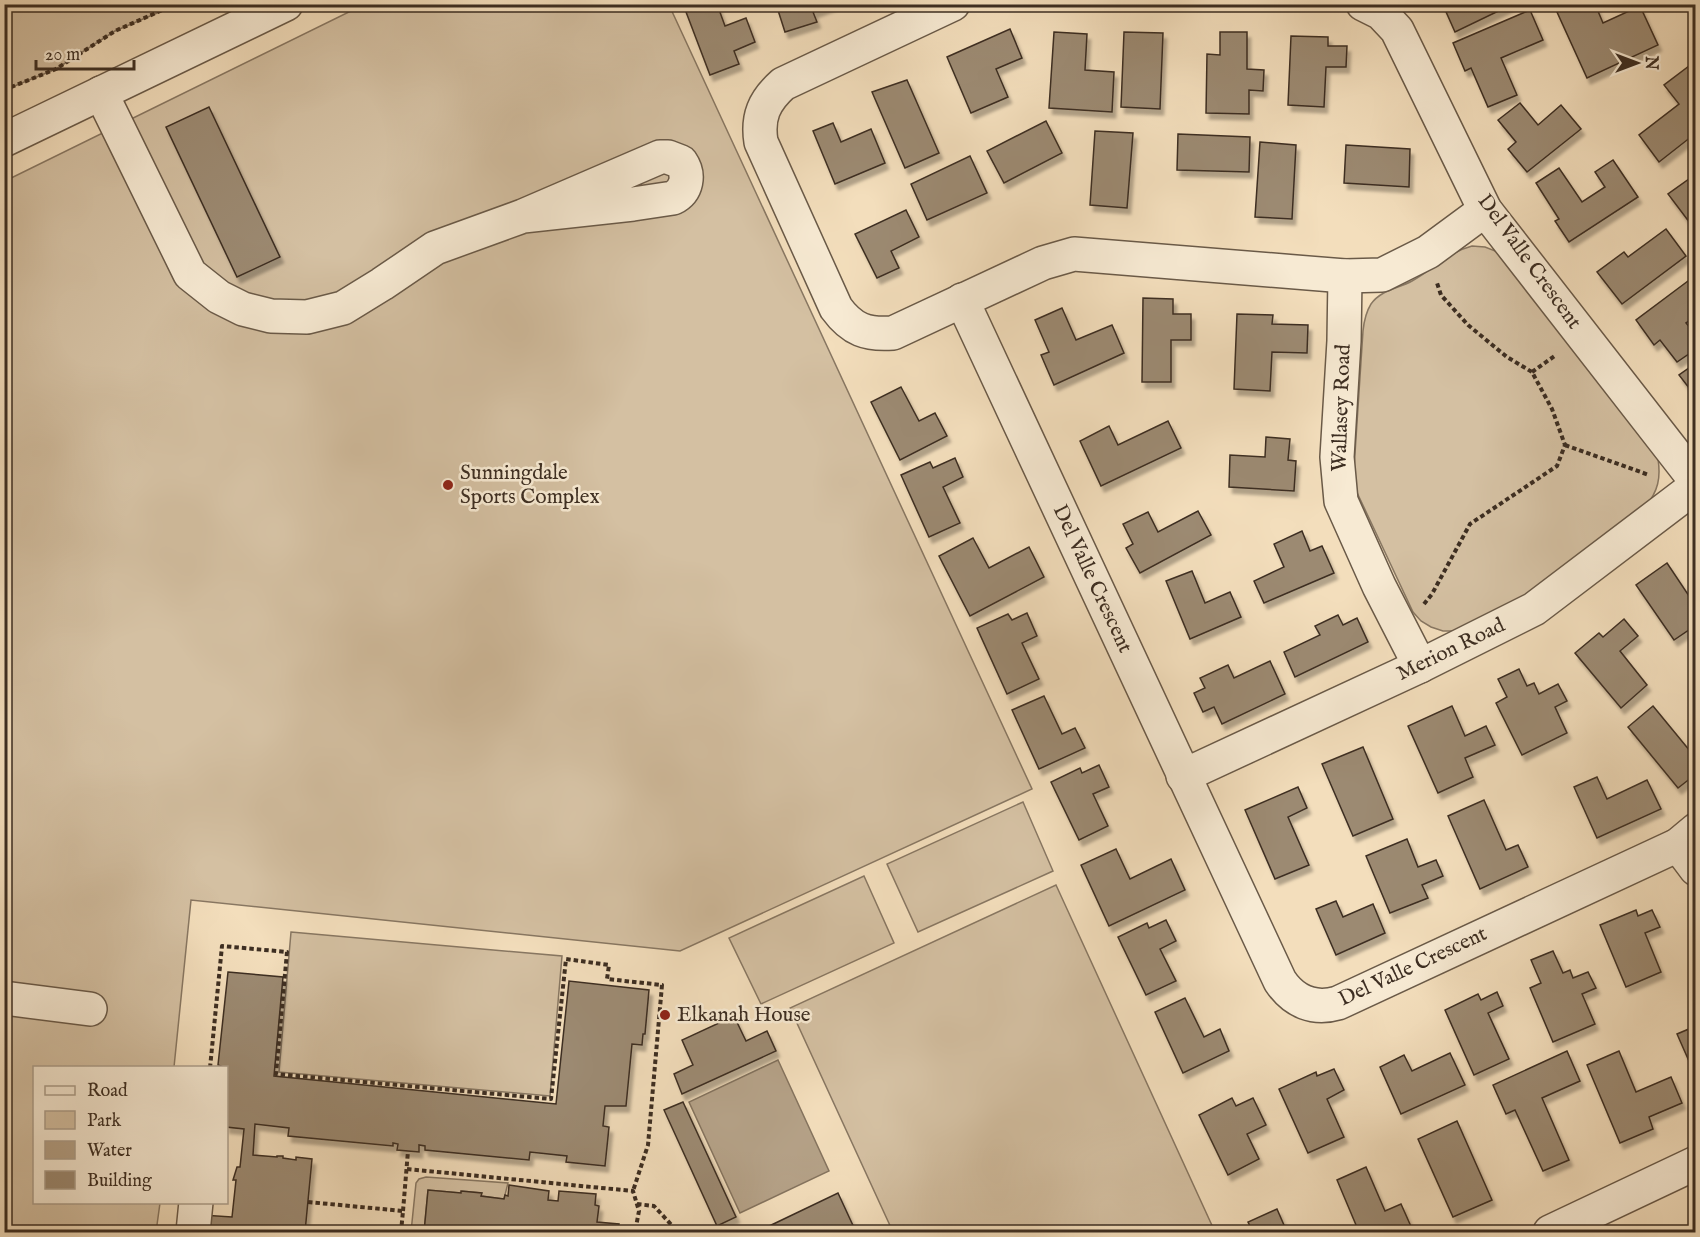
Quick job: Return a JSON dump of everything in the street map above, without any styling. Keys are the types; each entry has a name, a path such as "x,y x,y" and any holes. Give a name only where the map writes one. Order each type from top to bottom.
{"street":[{"path":"4,140 286,4"},
{"path":"952,4 783,84 772,93 761,117 759,130 761,142 836,308 843,318 863,331 878,334 893,333 1043,263 1074,254 1345,276 1382,275 1428,252 1485,210"},
{"name":"Del Valle Crescent","path":"1363,4 1381,13 1397,30 1485,210 1691,488"},
{"path":"101,93 190,274 219,297 243,309 270,316 307,317 343,308 435,248 523,216"},
{"name":"Wallasey Road","path":"1345,276 1344,341 1337,457 1341,501 1379,586 1420,666"},
{"name":"Del Valle Crescent","path":"962,300 1280,981 1295,998 1316,1006 1338,1003 1690,848"},
{"name":"Merion Road","path":"1183,776 1420,666 1534,609 1691,488"},
{"path":"4,998 90,1009"},
{"path":"1550,1233 1695,1163"},
{"path":"193,1233 196,1204"}],"path":[{"path":"4,90 56,69 115,31 176,4"},
{"path":"1402,630 1432,594 1470,524 1557,466 1565,445 1552,409 1532,372 1507,357 1468,325 1441,294 1428,252"},
{"path":"1565,445 1691,488"},
{"path":"210,1066 222,946 287,952 276,1074 550,1100 566,959 609,965 607,979 662,986 648,1145 633,1191 639,1211 635,1233"},
{"path":"401,1233 408,1151"},
{"path":"407,1168 633,1191"},
{"path":"308,1202 403,1211"},
{"path":"637,1204 654,1206 678,1233"}],"green space":[{"path":"5,4 176,5 115,31 56,69 5,90"},
{"name":"Sunningdale Sports Complex","path":"363,5 669,5 1032,789 680,951 191,900 174,1066 33,1066 33,1204 160,1204 156,1232 5,1232 5,181"},
{"path":"1472,246 1485,247 1503,254 1658,459 1659,478 1656,490 1646,506 1512,607 1455,631 1443,631 1421,621 1413,612 1353,484 1363,331 1368,310 1375,299 1420,277 1455,252"},
{"path":"1023,802 1053,871 918,932 887,864"},
{"path":"864,876 894,943 761,1004 729,938"},
{"path":"1056,885 1215,1232 893,1232 790,1008"},
{"path":"291,932 562,956 550,1096 279,1072"},
{"path":"426,1177 508,1183 504,1199 481,1196 481,1193 428,1190 424,1232 411,1232 416,1183 419,1179"}],"water":[{"path":"778,1060 829,1171 740,1213 689,1102"}],"building":[{"path":"683,4 717,4 725,26 746,18 755,42 734,51 739,64 710,75"},
{"path":"776,4 834,4 813,12 817,22 785,32"},
{"path":"1513,4 1455,32 1443,5"},
{"path":"1573,4 1595,4 1603,23 1640,6 1658,45 1587,78 1557,12"},
{"path":"1530,10 1543,40 1501,58 1517,95 1488,107 1471,68 1465,71 1453,43"},
{"path":"1010,29 1022,58 996,69 1008,97 971,113 947,57"},
{"path":"1054,32 1087,34 1085,70 1114,72 1112,112 1049,108"},
{"path":"1124,32 1163,33 1160,109 1121,107"},
{"path":"1220,32 1247,32 1247,69 1264,70 1263,91 1249,90 1249,114 1206,113 1207,54 1220,55"},
{"path":"1291,36 1328,37 1328,46 1347,46 1346,67 1326,67 1324,107 1288,105"},
{"path":"1689,66 1696,74 1696,133 1659,162 1639,135 1679,104 1664,85"},
{"path":"907,80 939,153 905,168 872,92"},
{"path":"1520,103 1538,125 1561,105 1581,129 1527,172 1508,149 1516,142 1498,120"},
{"path":"209,107 280,257 237,277 166,127"},
{"path":"1046,121 1062,153 1004,183 987,151"},
{"path":"833,123 841,142 871,129 885,163 835,184 813,131"},
{"path":"1095,131 1133,133 1127,208 1090,205"},
{"path":"1178,134 1250,137 1249,172 1177,170"},
{"path":"1260,142 1296,145 1292,219 1255,217"},
{"path":"1346,145 1410,149 1409,187 1344,183"},
{"path":"970,156 987,193 927,220 911,184"},
{"path":"1613,160 1638,197 1569,242 1555,221 1559,219 1536,183 1559,168 1582,202 1605,187 1595,172"},
{"path":"1696,174 1696,231 1668,194"},
{"path":"906,210 919,237 891,251 899,268 877,278 855,234"},
{"path":"1666,229 1686,256 1622,304 1597,272 1624,252 1628,257"},
{"path":"1692,278 1696,284 1696,316 1686,323 1696,335 1696,349 1677,362 1660,340 1654,345 1636,320"},
{"path":"1143,298 1173,299 1173,314 1191,314 1191,340 1171,340 1171,382 1142,382"},
{"path":"1062,308 1076,340 1112,325 1124,353 1054,385 1041,355 1049,352 1035,320"},
{"path":"1237,314 1273,315 1272,324 1308,325 1307,353 1272,352 1270,391 1234,389"},
{"path":"1696,363 1696,397 1679,375"},
{"path":"901,387 919,421 935,413 947,436 900,460 871,402"},
{"path":"1168,421 1181,448 1101,486 1080,441 1109,426 1118,445"},
{"path":"1266,437 1290,439 1288,460 1296,461 1294,491 1229,487 1230,455 1265,457"},
{"path":"955,458 963,477 943,487 960,523 929,537 901,475 930,462 933,468"},
{"path":"1198,511 1211,535 1140,573 1126,548 1133,544 1123,524 1148,512 1158,532"},
{"path":"1302,531 1310,551 1322,546 1334,573 1264,603 1254,581 1284,567 1274,544"},
{"path":"973,538 989,568 1029,547 1044,577 970,616 939,556"},
{"path":"1667,563 1689,596 1696,591 1696,625 1674,640 1636,585"},
{"path":"1192,571 1205,603 1230,592 1241,617 1190,639 1166,581"},
{"path":"1027,613 1037,636 1022,643 1039,679 1007,694 977,628 1008,614 1012,620"},
{"path":"1338,615 1343,625 1357,618 1368,642 1295,677 1284,652 1320,635 1315,626"},
{"path":"1624,619 1638,636 1620,651 1647,685 1621,708 1575,653 1599,633 1603,637"},
{"path":"1270,661 1285,694 1222,724 1214,707 1203,712 1194,693 1205,688 1200,678 1228,665 1234,678"},
{"path":"1519,669 1527,686 1534,683 1539,694 1558,684 1567,701 1555,707 1567,733 1522,755 1496,703 1507,697 1498,679"},
{"path":"1044,696 1062,734 1075,728 1085,748 1039,769 1012,710"},
{"path":"1452,706 1465,736 1486,726 1495,745 1465,758 1473,777 1438,793 1408,726"},
{"path":"1653,706 1690,751 1696,747 1696,774 1678,788 1628,727"},
{"path":"1363,747 1393,819 1353,836 1322,764"},
{"path":"1099,765 1109,787 1093,794 1108,826 1079,840 1051,782 1080,768 1082,773"},
{"path":"1597,777 1607,799 1647,780 1661,809 1597,838 1574,787"},
{"path":"1298,787 1307,808 1288,817 1309,865 1275,879 1245,810"},
{"path":"1484,800 1506,850 1518,845 1528,867 1480,889 1448,816"},
{"path":"1407,839 1418,867 1436,860 1443,876 1422,885 1428,898 1390,913 1366,856"},
{"path":"1116,849 1130,879 1171,859 1185,890 1109,926 1081,865"},
{"path":"1336,901 1343,917 1373,904 1385,933 1336,955 1316,909"},
{"path":"1636,910 1638,916 1652,910 1660,927 1645,933 1661,972 1626,987 1600,925"},
{"path":"1166,920 1176,941 1160,949 1176,981 1146,995 1118,937 1147,923 1149,928"},
{"path":"1553,951 1563,973 1570,970 1573,978 1588,972 1596,988 1582,994 1595,1024 1553,1042 1530,988 1541,983 1531,960"},
{"path":"228,972 283,977 274,1076 556,1104 569,981 649,990 642,1045 632,1044 626,1106 605,1106 603,1126 609,1127 605,1166 566,1162 567,1156 530,1152 529,1160 425,1150 425,1146 419,1145 419,1152 397,1150 398,1144 393,1143 393,1146 288,1136 289,1128 255,1124 253,1155 283,1156 283,1158 296,1160 296,1157 312,1159 305,1232 200,1232 202,1215 232,1217 236,1180 233,1180 237,1167 240,1167 244,1129 228,1127 228,1066 218,1065"},
{"path":"1497,992 1503,1006 1488,1013 1509,1059 1474,1075 1445,1010 1478,994 1481,1000"},
{"path":"1185,998 1204,1037 1220,1029 1229,1051 1183,1073 1155,1012"},
{"path":"734,1016 746,1041 767,1031 776,1051 682,1094 674,1074 693,1065 682,1040"},
{"path":"1696,1026 1696,1077 1677,1034"},
{"path":"1567,1051 1580,1081 1542,1098 1569,1160 1543,1171 1515,1110 1506,1114 1493,1085"},
{"path":"1619,1051 1636,1092 1671,1077 1682,1103 1649,1117 1653,1129 1620,1143 1587,1065"},
{"path":"1450,1053 1465,1085 1401,1114 1380,1067 1404,1055 1412,1071"},
{"path":"1334,1069 1344,1090 1327,1099 1344,1137 1308,1153 1279,1089 1316,1072 1317,1076"},
{"path":"1232,1098 1236,1106 1253,1098 1266,1125 1247,1134 1259,1159 1228,1175 1199,1115"},
{"path":"683,1102 736,1217 717,1226 664,1110"},
{"path":"1457,1121 1492,1200 1453,1217 1418,1139"},
{"path":"1366,1167 1385,1211 1401,1204 1413,1231 1359,1232 1337,1180"},
{"path":"509,1185 549,1191 548,1200 558,1201 559,1191 596,1194 595,1205 599,1206 597,1222 619,1224 618,1232 424,1232 428,1190 482,1193 481,1196 504,1199 505,1195 508,1196"},
{"path":"838,1193 856,1232 764,1232 763,1229"},
{"path":"1277,1209 1287,1232 1253,1232 1248,1222"}],"place":[{"name":"Sunningdale Sports Complex","path":"448,485"},
{"name":"Elkanah House","path":"665,1015"}]}
